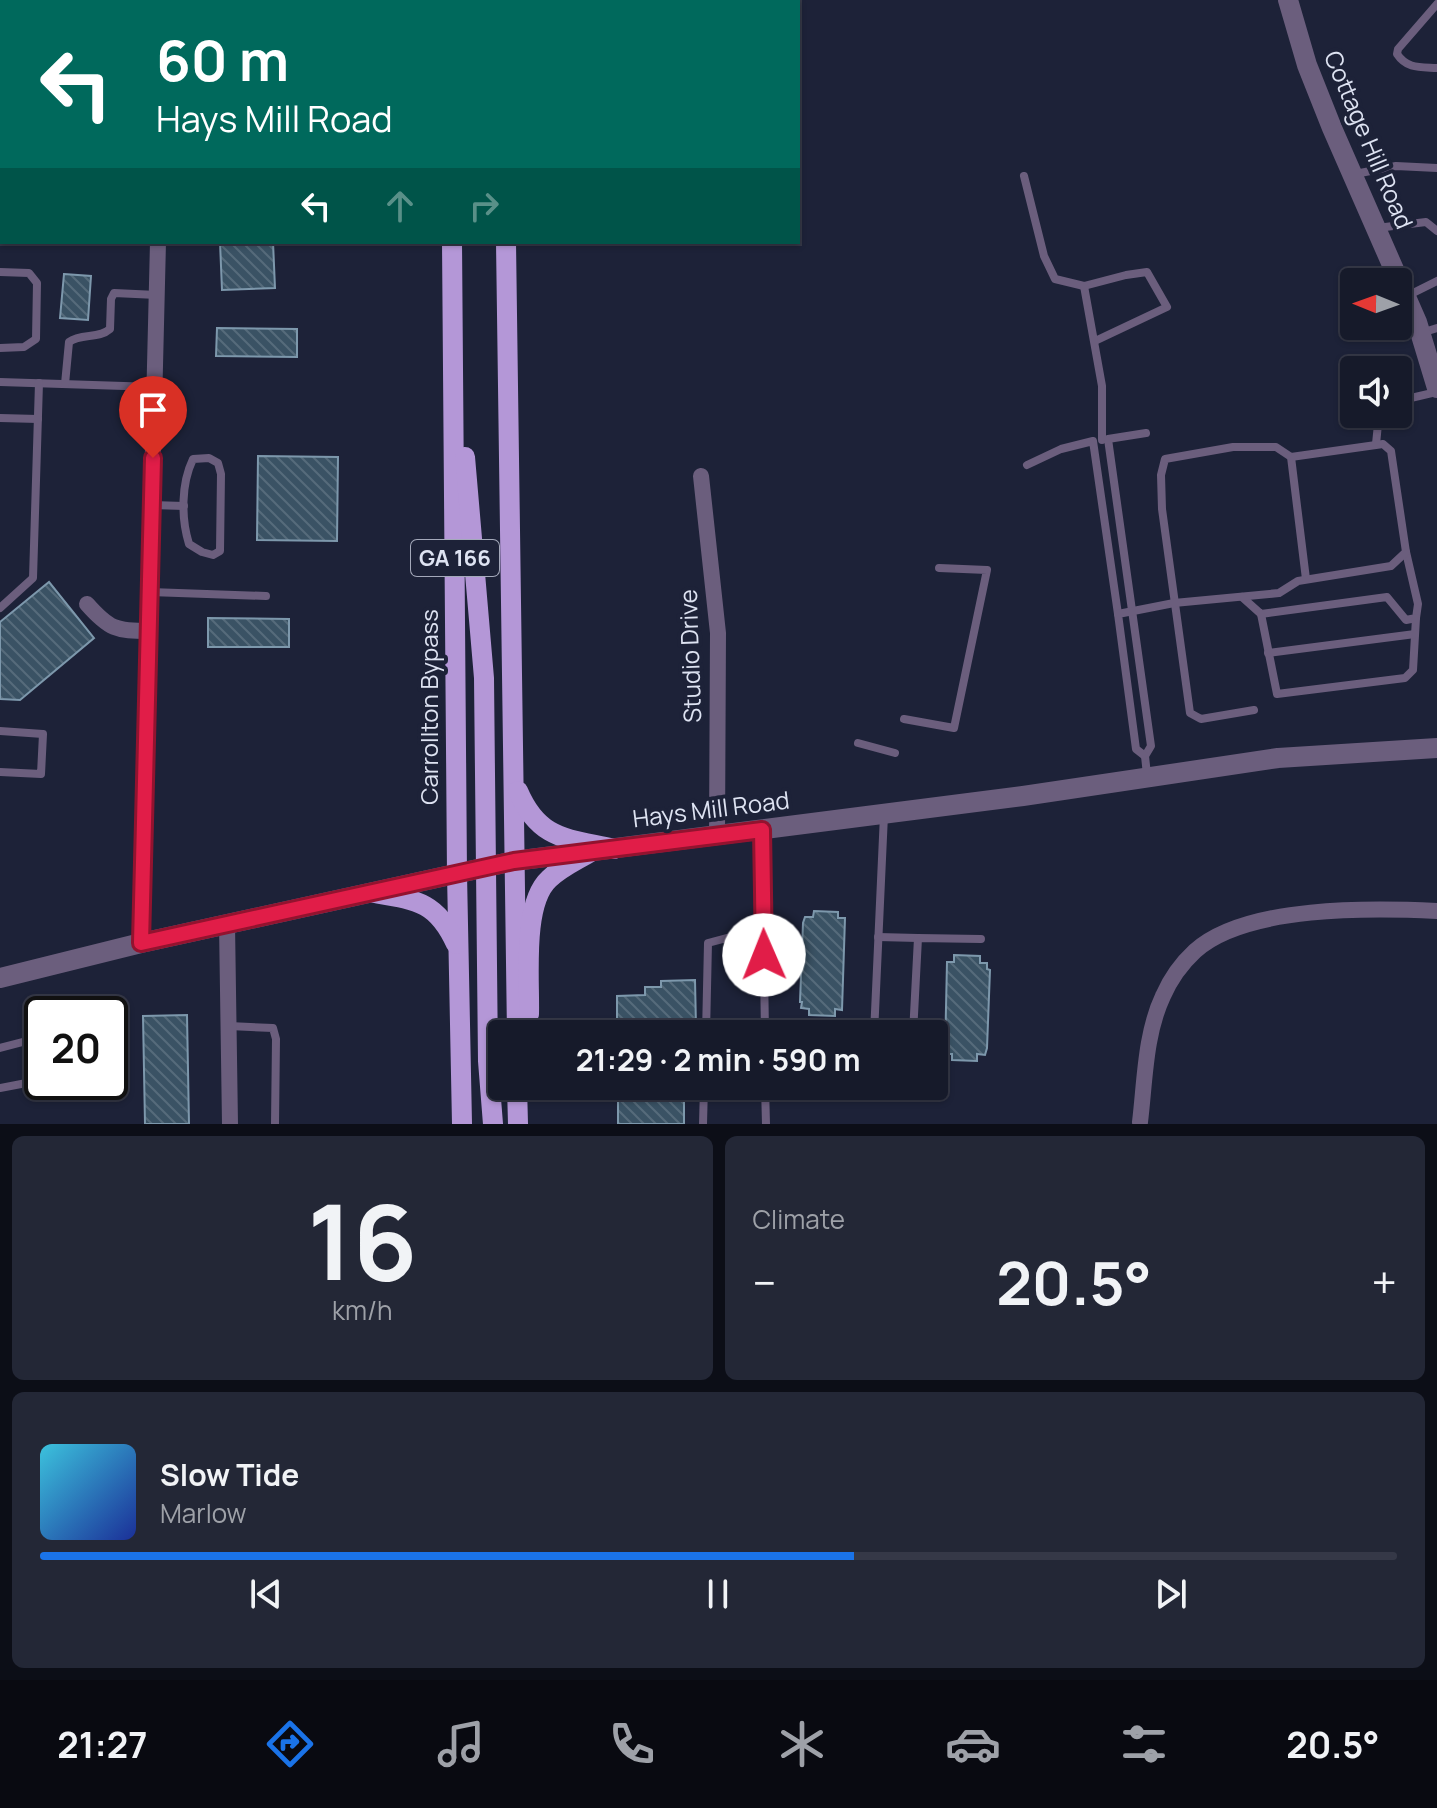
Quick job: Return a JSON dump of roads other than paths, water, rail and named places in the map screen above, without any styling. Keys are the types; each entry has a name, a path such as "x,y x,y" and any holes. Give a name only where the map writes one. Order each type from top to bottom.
{"main road":[{"name":"Carrollton Bypass","path":"452,244 462,1124"},
{"name":"GA 166","path":"506,244 517,1020"},
{"path":"453,368 469,494 483,663 487,1036 493,1124"},
{"path":"513,780 527,812 543,828 568,838 614,849"},
{"path":"529,1020 535,899 549,879 592,851"},
{"path":"374,893 416,900 431,908 441,917 459,950"},
{"path":"518,1120 519,1100"}],"street":[{"name":"Cottage Hill Road","path":"1288,0 1307,65 1394,268"},
{"path":"141,943 158,244"},
{"name":"Cottage Hill Road","path":"1412,305 1429,330 1437,390"},
{"name":"Studio Drive","path":"701,476 718,633 717,836"},
{"path":"87,604 107,625 117,630 149,631"},
{"name":"Hays Mill Road","path":"1,976 514,861 884,815 1146,767 1437,748"},
{"path":"1140,1122 1153,1025 1162,997 1178,970 1196,950 1225,932 1305,914 1373,908 1437,911"},
{"path":"227,924 230,1124"}],"lane":[{"path":"1437,4 1397,54 1403,63 1411,67 1437,68"},
{"path":"1353,174 1396,166 1437,168"},
{"path":"1024,176 1044,256 1055,279 1084,286 1147,272 1167,307 1095,341"},
{"path":"1376,228 1426,222 1437,231"},
{"path":"0,272 29,273 37,283 36,339 24,347 0,348"},
{"path":"1412,293 1437,281"},
{"path":"1084,286 1102,386 1101,440 1118,614 1136,749 1146,767"},
{"path":"65,384 69,342 75,338 106,333 110,329 114,293 157,295"},
{"path":"0,382 155,387"},
{"path":"0,608 33,578 39,383"},
{"path":"1412,397 1437,390"},
{"path":"0,418 38,419"},
{"path":"1376,444 1378,428"},
{"path":"1027,465 1061,449 1146,433"},
{"path":"1101,440 1133,611 1151,746 1146,767"},
{"path":"1242,597 1261,614 1277,694 1405,678 1413,670 1418,604 1406,552 1391,451 1383,444 1376,444 1291,457 1276,447 1233,447 1165,459 1161,475 1162,509 1190,713 1201,719 1254,710"},
{"path":"1291,457 1306,579"},
{"path":"209,458 218,463 221,474 220,551 213,555 189,544 184,506 187,472 193,459 209,458"},
{"path":"152,505 184,506"},
{"path":"1118,614 1174,603 1279,593 1306,579 1391,566 1406,552"},
{"path":"904,719 954,728 987,570 939,568"},
{"path":"150,592 266,596"},
{"path":"1261,614 1387,597 1406,620 1416,618"},
{"path":"1268,653 1415,634"},
{"path":"0,731 43,734 41,774 0,772"},
{"path":"858,743 895,753"},
{"path":"875,1020 884,815"},
{"path":"762,830 765,1020"},
{"path":"706,1020 708,943 764,928"},
{"path":"878,937 981,939"},
{"path":"914,1020 918,938"},
{"path":"229,1026 273,1028 276,1039 275,1124"},
{"path":"0,1048 24,1042"},
{"path":"0,1088 24,1083"},
{"path":"703,1124 704,1100"},
{"path":"765,1100 766,1124"}]}
